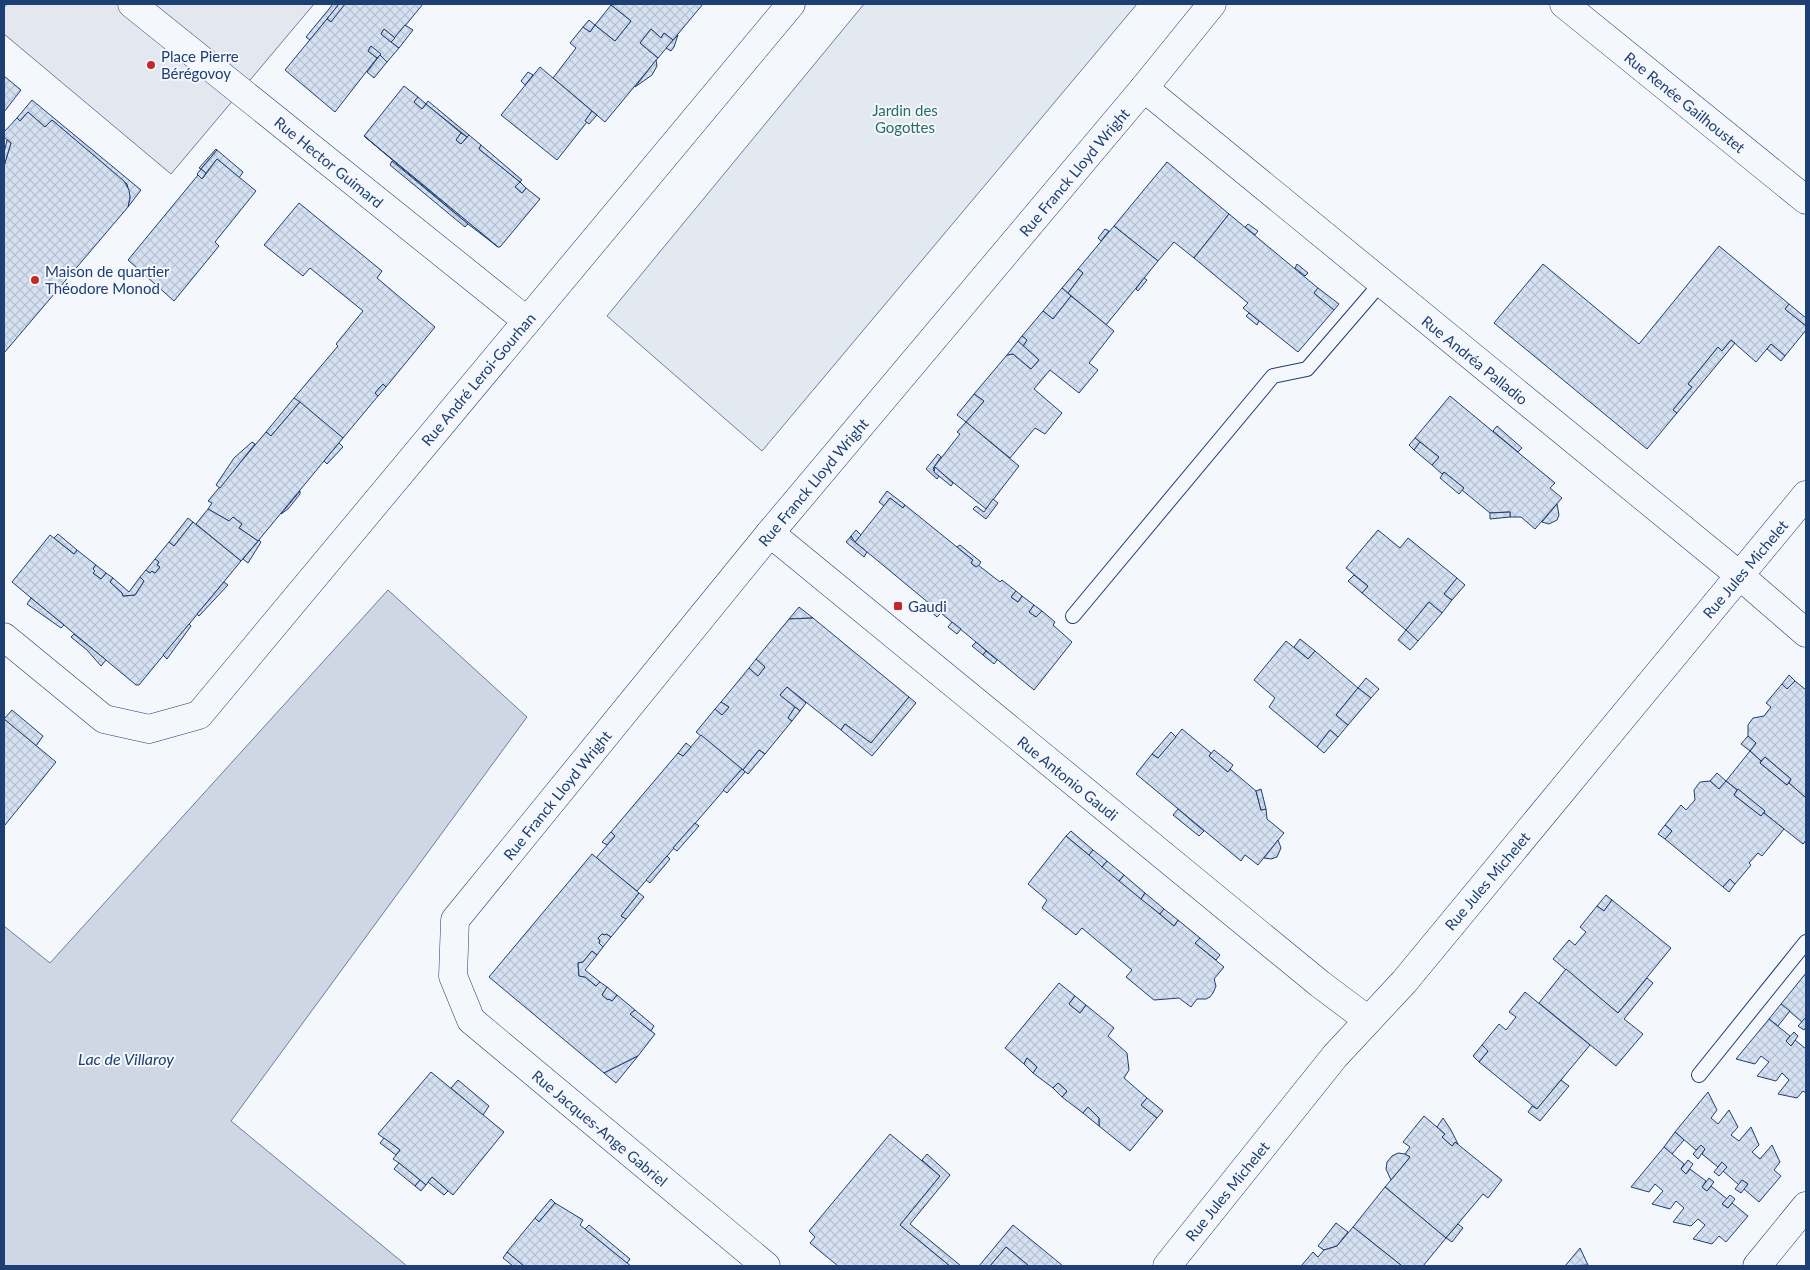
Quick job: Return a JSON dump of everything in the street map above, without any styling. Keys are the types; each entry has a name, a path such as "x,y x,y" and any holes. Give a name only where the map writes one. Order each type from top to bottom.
{"street":[{"name":"Rue Hector Guimard","path":"132,4 526,321"},
{"name":"Rue André Leroi-Gourhan","path":"4,636 104,719 149,729 199,715 791,4"},
{"name":"Rue Franck Lloyd Wright","path":"453,976 455,920 770,533 1144,88 1212,4"},
{"name":"Rue Renée Gailhoustet","path":"1564,4 1806,200"},
{"name":"Rue Andréa Palladio","path":"1144,88 1739,575 1806,633"},
{"name":"Rue Jules Michelet","path":"1167,1266 1335,1056 1416,967 1806,495"},
{"name":"Rue Antonio Gaudi","path":"770,533 1320,984 1368,1020"},
{"name":"Rue Jacques-Ange Gabriel","path":"453,976 471,1020 766,1266"},
{"path":"1757,1266 1806,1206"}],"lane":[{"path":"1073,616 1273,376 1307,370 1381,283"},
{"path":"1699,1075 1806,942"}],"green space":[{"name":"Jardin des Gogottes","path":"864,4 1137,4 762,451 607,316"}],"shaded area":[{"name":"Place Pierre Bérégovoy","path":"7,4 314,4 171,174 4,34 4,8"}],"water":[{"name":"Lac de Villaroy","path":"388,590 527,717 231,1121 407,1266 4,1266 4,926 50,963"}],"building":[{"path":"333,4 339,4 310,40 306,37"},
{"path":"339,4 346,4 331,22 327,19"},
{"path":"345,4 423,4 395,38 384,29 381,34 399,48 387,62 371,46 368,51 377,58 335,112 285,70 327,19 331,22"},
{"path":"610,4 703,4 673,40 664,33 661,38 651,29 640,43 658,58 605,122 553,78 576,48 570,43 583,27 590,32 595,25 615,41 631,21"},
{"path":"611,5 631,21 615,41 595,25"},
{"path":"589,20 595,25 590,32 583,27"},
{"path":"405,25 413,30 399,48 391,42"},
{"path":"384,29 395,38 391,42 381,34"},
{"path":"651,29 661,38 664,33 673,40 658,58 640,43"},
{"path":"678,35 671,51 666,48"},
{"path":"371,46 381,54 377,58 368,51"},
{"path":"380,55 387,62 374,78 367,72"},
{"path":"656,60 657,66 652,75 635,87"},
{"path":"540,67 592,111 585,121 587,122 557,160 501,115"},
{"path":"528,72 533,75 525,85 521,81"},
{"path":"4,76 21,90 4,112"},
{"path":"404,86 418,97 414,102 422,109 426,104 461,133 456,140 461,144 469,135 481,145 479,149 520,182 515,187 522,193 526,188 540,199 500,247 364,136"},
{"path":"418,97 426,104 422,109 414,102"},
{"path":"32,100 141,190 128,207 130,197 127,184 52,120 45,127 28,112 20,121 17,118"},
{"path":"428,101 469,135 467,137 426,104"},
{"path":"592,111 597,115 589,124 585,121"},
{"name":"Maison de quartier Théodore Monod","path":"28,112 45,127 52,120 124,181 129,190 130,197 128,207 4,353 4,166 11,143 4,137 4,132 17,118 20,121"},
{"path":"461,133 467,137 461,144 456,140"},
{"path":"364,136 498,247 468,224"},
{"path":"7,140 11,143 4,166 4,153"},
{"path":"481,145 522,180 520,182 479,149"},
{"path":"216,149 201,169 199,168"},
{"path":"217,150 243,172 239,178 217,159 206,173 201,169"},
{"path":"217,159 256,191 215,242 219,246 174,301 128,260 198,175 202,179"},
{"path":"392,161 468,224 465,227 390,165"},
{"path":"1167,162 1229,214 1194,258 1174,242 1158,261 1114,226"},
{"path":"201,169 206,173 202,179 197,174"},
{"path":"520,182 526,188 522,193 515,187"},
{"path":"299,203 382,271 377,278 435,327 386,387 383,384 375,393 378,396 343,438 294,398 338,346 336,344 363,311 310,268 303,276 264,245"},
{"path":"1229,214 1318,288 1314,293 1334,310 1298,352 1243,308 1248,303 1194,258"},
{"path":"1248,224 1258,231 1255,235 1245,227"},
{"path":"1114,226 1158,261 1106,325 1068,293 1083,273 1078,269"},
{"path":"1105,229 1109,231 1101,241 1098,238"},
{"path":"1719,246 1789,304 1785,309 1806,326 1806,330 1785,356 1771,344 1756,362 1731,340 1722,351 1718,347 1688,384 1692,387 1673,410 1677,413 1647,449 1494,323 1543,264 1639,344"},
{"path":"1297,264 1308,273 1305,276 1295,268"},
{"path":"1078,269 1083,273 1068,293 1062,288"},
{"path":"1144,278 1147,280 1138,291 1136,289"},
{"path":"1062,288 1071,296 1053,319 1043,311"},
{"path":"1318,288 1339,304 1334,310 1314,293"},
{"path":"1071,296 1114,331 1089,363 1098,370 1079,393 1050,370 1034,389 1062,413 1045,434 1035,428 1010,458 966,422 984,401 974,394 1007,355 1013,354 1031,369 1039,360 1023,346 1027,340 1022,336 1043,311 1053,319"},
{"path":"1789,304 1806,318 1806,326 1785,309"},
{"path":"1249,313 1259,321 1257,325 1246,316"},
{"path":"1022,336 1027,340 1023,346 1018,341"},
{"path":"1731,340 1735,343 1677,413 1673,410 1692,387 1688,384 1718,347 1722,351"},
{"path":"1018,341 1039,360 1031,369 1013,354 1007,355"},
{"path":"1771,344 1785,356 1781,361 1767,349"},
{"path":"383,384 386,387 378,396 375,393"},
{"path":"974,394 984,401 966,422 957,415"},
{"path":"1450,396 1555,483 1550,488 1562,498 1535,529 1521,517 1510,517 1510,512 1490,513 1462,490 1464,488 1432,465 1439,457 1415,438"},
{"path":"294,398 300,402 271,436 266,432"},
{"path":"300,402 343,438 258,541 239,528 242,524 233,517 229,521 208,509 212,503 208,501 266,432 271,436"},
{"path":"966,422 1019,466 986,509 934,467 960,434 957,432"},
{"path":"1497,426 1522,448 1518,452 1493,431"},
{"path":"1415,438 1420,442 1414,450 1409,445"},
{"path":"252,442 255,444 220,488 216,485 234,458"},
{"path":"1420,442 1439,457 1432,465 1414,450"},
{"path":"339,443 343,447 327,464 324,461"},
{"path":"938,454 941,457 933,470 939,476 937,479 926,469"},
{"path":"935,467 953,483 951,486 934,472"},
{"path":"1444,472 1464,488 1459,494 1440,478"},
{"path":"300,491 300,494 288,509 281,514"},
{"path":"887,491 905,505 903,508 890,498 884,506 879,502"},
{"path":"890,498 903,508 905,505 973,560 971,563 976,567 978,565 1000,582 1002,580 1016,591 1011,597 1018,602 1022,596 1034,605 1029,612 1036,617 1042,611 1055,622 1053,625 1072,642 1034,690 855,542"},
{"path":"993,499 998,503 986,519 973,509 976,506 984,512"},
{"path":"1557,504 1559,515 1557,520 1549,524 1542,522"},
{"path":"208,509 229,521 233,517 242,524 239,528 258,541 241,561 196,524"},
{"path":"1510,512 1510,517 1490,519 1490,513"},
{"path":"188,518 193,522 174,546 169,542"},
{"path":"193,522 241,561 139,685 136,685 12,582 50,535 74,554 77,550 96,565 93,573 101,579 106,573 113,578 110,582 123,596 135,595 144,581 140,577 146,570 150,573 152,571 155,573 160,567 157,565 159,562 155,559 169,542 174,546"},
{"path":"856,530 861,535 855,542 851,536"},
{"path":"1378,530 1400,548 1408,538 1457,578 1444,594 1452,600 1442,613 1429,602 1406,630 1362,593 1368,586 1346,568"},
{"path":"58,534 77,550 74,554 54,538"},
{"path":"851,536 851,539 867,552 864,557 846,542"},
{"path":"259,540 261,542 248,563 243,559"},
{"path":"960,545 981,562 979,565 976,567 971,563 973,560 957,547"},
{"path":"155,559 159,562 157,565 160,567 155,573 152,571 150,573 146,570"},
{"path":"96,565 106,573 101,579 93,573"},
{"path":"1354,575 1368,586 1362,593 1348,581"},
{"path":"140,577 144,581 135,595 123,596 110,582 113,578 129,592"},
{"path":"1457,578 1465,585 1452,600 1444,594"},
{"path":"224,582 228,585 199,616 197,614"},
{"path":"1016,591 1022,596 1018,602 1011,597"},
{"path":"31,598 64,625 61,628 27,604"},
{"path":"1429,602 1442,613 1418,641 1406,630"},
{"path":"930,604 941,613 937,617 927,608"},
{"path":"1034,605 1042,611 1036,617 1029,612"},
{"path":"799,607 813,618 789,619"},
{"path":"813,618 909,697 871,743 845,724 841,730 787,687 780,695 795,707 788,718 792,721 765,754 759,750 743,770 696,732 715,709 722,715 729,707 721,702 749,668 758,676 765,667 756,659 789,619"},
{"path":"952,622 961,629 957,634 948,627"},
{"path":"189,624 191,626 167,659 163,655"},
{"path":"1406,630 1418,641 1410,650 1398,640"},
{"path":"74,634 106,660 101,666 87,650 71,637"},
{"path":"1300,639 1315,651 1308,659 1294,647"},
{"path":"1286,641 1308,659 1315,651 1358,688 1336,715 1348,725 1338,737 1330,730 1317,747 1269,707 1275,698 1254,680"},
{"path":"976,642 986,651 983,655 972,646"},
{"path":"986,651 997,660 994,664 983,655"},
{"path":"756,659 765,667 758,676 749,668"},
{"path":"1789,675 1795,681 1787,689 1782,684"},
{"path":"1366,678 1379,689 1371,698 1358,688"},
{"path":"1795,681 1806,690 1806,798 1789,783 1791,779 1765,757 1761,761 1750,751 1756,743 1748,736 1748,725 1753,718 1764,716 1771,707 1766,703 1782,684 1787,689"},
{"path":"787,687 806,703 800,711 780,695"},
{"path":"1358,688 1371,698 1348,725 1336,715"},
{"path":"909,697 916,703 872,756 841,730 845,724 871,743"},
{"path":"721,702 729,707 722,715 715,709"},
{"path":"795,707 800,711 792,721 788,718"},
{"path":"12,710 43,736 36,746 4,719"},
{"path":"4,719 56,762 5,825 4,824"},
{"path":"1182,729 1211,753 1209,756 1228,772 1230,769 1256,791 1261,810 1266,809 1267,819 1284,833 1258,865 1245,855 1241,861 1136,774 1152,754 1158,758"},
{"path":"1330,730 1338,737 1324,753 1317,747"},
{"path":"1171,732 1176,737 1158,758 1152,754"},
{"path":"701,735 742,769 637,891 596,858 615,836 611,832 678,753 683,756"},
{"path":"1748,736 1756,743 1750,751 1741,744"},
{"path":"686,743 691,747 683,756 678,753"},
{"path":"759,750 765,754 748,774 743,770"},
{"path":"1214,750 1233,765 1228,772 1209,756"},
{"path":"1750,751 1761,761 1760,763 1787,785 1789,783 1806,798 1806,840 1803,844 1726,781"},
{"path":"1765,757 1791,779 1787,785 1760,763"},
{"path":"742,769 745,772 727,793 723,790"},
{"path":"1717,773 1726,781 1719,789 1710,781"},
{"path":"1710,781 1719,789 1726,781 1737,790 1734,795 1761,816 1764,813 1784,829 1762,856 1758,853 1749,863 1751,865 1735,884 1730,879 1723,887 1665,839 1672,831 1665,825 1681,805 1686,810 1695,800 1694,790 1700,782"},
{"path":"1261,789 1266,809 1261,810 1256,791"},
{"path":"1738,789 1765,811 1761,816 1734,795"},
{"path":"1178,809 1204,831 1199,836 1173,815"},
{"path":"695,823 699,826 677,851 673,848"},
{"path":"1665,825 1672,831 1665,839 1658,834"},
{"path":"1071,831 1093,850 1089,855 1066,836"},
{"path":"611,832 615,836 607,845 602,842"},
{"path":"1066,836 1174,926 1178,920 1200,938 1195,943 1224,967 1214,979 1216,986 1210,997 1197,999 1191,1007 1179,998 1154,1000 1126,977 1132,970 1082,928 1076,935 1042,908 1047,900 1028,884"},
{"path":"1278,840 1281,848 1277,857 1271,859 1264,858"},
{"path":"1093,850 1107,861 1102,867 1089,855"},
{"path":"592,854 639,893 621,916 626,919 611,937 602,934 598,938 599,943 603,947 597,955 592,951 583,962 578,963 579,976 585,977 596,986 600,982 607,987 602,995 612,1001 617,995 635,1010 630,1014 655,1034 638,1056 604,1073 489,977"},
{"path":"667,856 670,859 650,883 646,880"},
{"path":"1107,861 1124,875 1119,881 1102,867"},
{"path":"1124,875 1145,893 1141,899 1119,881"},
{"path":"1730,879 1735,884 1729,892 1723,887"},
{"path":"639,893 644,897 626,919 621,916"},
{"path":"1145,893 1164,909 1160,914 1141,899"},
{"path":"1606,895 1612,900 1604,911 1597,906"},
{"path":"1612,900 1671,948 1618,1013 1553,959 1569,940 1575,945 1586,932 1580,927 1597,906 1604,911"},
{"path":"1164,909 1178,920 1174,926 1160,914"},
{"path":"602,934 611,937 603,947 599,943 598,938"},
{"path":"1200,938 1220,955 1216,960 1195,943"},
{"path":"592,951 597,955 585,970 600,982 596,986 585,977 579,976 578,963 583,962"},
{"path":"1566,969 1618,1013 1647,978 1653,983 1624,1019 1643,1034 1616,1066 1539,1003"},
{"path":"1806,973 1806,1017 1802,1022 1781,1004"},
{"path":"1059,983 1075,996 1069,1004 1080,1013 1086,1005 1114,1028 1108,1036 1127,1053 1129,1070 1124,1078 1147,1098 1141,1105 1157,1118 1130,1151 1099,1126 1099,1118 1088,1107 1083,1113 1062,1097 1067,1091 1058,1083 1053,1088 1033,1073 1037,1067 1027,1058 1024,1064 1005,1048"},
{"path":"607,987 617,995 612,1001 602,995"},
{"path":"1525,992 1590,1045 1537,1109 1479,1062 1488,1051 1482,1045 1499,1024 1506,1030 1516,1017 1509,1012"},
{"path":"1075,996 1086,1005 1080,1013 1069,1004"},
{"path":"1781,1004 1790,1011 1778,1026 1769,1019"},
{"path":"635,1010 654,1026 651,1031 630,1014"},
{"path":"1806,1017 1806,1027 1804,1030 1798,1026"},
{"path":"1769,1019 1790,1036 1786,1041 1791,1046 1795,1040 1806,1049 1806,1093 1803,1091 1797,1098 1778,1094 1789,1080 1782,1073 1776,1081 1757,1076 1769,1062 1761,1056 1755,1064 1736,1059"},
{"path":"1794,1032 1798,1036 1791,1046 1786,1041"},
{"path":"1482,1045 1488,1051 1479,1062 1473,1056"},
{"path":"638,1056 616,1083 604,1073"},
{"path":"1027,1058 1037,1067 1033,1073 1024,1064"},
{"path":"431,1072 504,1132 453,1195 432,1177 426,1185 393,1159 400,1150 378,1134"},
{"path":"458,1080 489,1106 483,1115 451,1088"},
{"path":"1561,1080 1569,1086 1540,1121 1528,1112 1532,1106 1537,1109"},
{"path":"1058,1083 1067,1091 1062,1097 1053,1088"},
{"path":"1708,1092 1717,1110 1711,1118 1718,1124 1729,1110 1738,1127 1731,1135 1739,1141 1751,1127 1759,1145 1752,1152 1760,1159 1772,1145 1780,1162 1774,1170 1781,1176 1759,1202 1744,1189 1748,1184 1742,1180 1739,1185 1723,1171 1727,1167 1722,1162 1718,1167 1702,1154 1705,1149 1701,1145 1696,1150 1675,1132"},
{"path":"1147,1098 1163,1111 1157,1118 1141,1105"},
{"path":"1088,1107 1099,1118 1099,1126 1083,1113"},
{"path":"1424,1116 1445,1134 1442,1137 1452,1146 1455,1142 1502,1180 1488,1198 1483,1194 1446,1238 1385,1187 1410,1157 1405,1154 1410,1147 1403,1142"},
{"path":"1443,1118 1458,1144 1455,1142 1452,1146 1442,1137 1445,1134 1437,1127"},
{"path":"1675,1132 1684,1140 1672,1154 1664,1147"},
{"path":"890,1134 940,1176 900,1225 950,1266 838,1266 810,1243 815,1237 809,1231"},
{"path":"384,1138 400,1150 396,1155 380,1143"},
{"path":"1701,1145 1705,1149 1698,1159 1693,1154"},
{"path":"1664,1147 1684,1164 1681,1169 1686,1174 1690,1169 1706,1181 1702,1187 1707,1191 1711,1186 1727,1199 1722,1204 1728,1208 1732,1203 1748,1216 1726,1242 1719,1236 1712,1244 1693,1239 1705,1225 1698,1219 1691,1226 1673,1222 1684,1208 1676,1201 1670,1209 1652,1204 1663,1191 1655,1184 1649,1192 1631,1187"},
{"path":"1398,1153 1410,1157 1391,1180 1386,1169 1387,1162"},
{"path":"927,1154 950,1175 910,1224 961,1266 950,1266 900,1225 940,1176 922,1160"},
{"path":"1688,1160 1693,1164 1686,1174 1681,1169"},
{"path":"1722,1162 1727,1167 1719,1176 1714,1172"},
{"path":"399,1163 420,1180 415,1186 394,1169"},
{"path":"432,1177 448,1191 444,1195 428,1182"},
{"path":"1709,1178 1714,1182 1707,1191 1702,1187"},
{"path":"420,1180 426,1185 421,1191 415,1186"},
{"path":"1742,1180 1748,1184 1741,1193 1735,1189"},
{"path":"1385,1187 1446,1238 1423,1266 1402,1266 1353,1227"},
{"path":"1730,1195 1735,1199 1728,1208 1722,1204"},
{"path":"551,1199 555,1203 539,1222 535,1218"},
{"path":"555,1203 583,1220 580,1225 631,1266 524,1266 507,1252 535,1218 539,1222"},
{"path":"1336,1223 1348,1232 1337,1246 1324,1250 1318,1246"},
{"path":"1458,1224 1463,1228 1452,1242 1446,1238"},
{"path":"589,1225 630,1259 627,1263 585,1229"},
{"path":"1013,1225 1063,1266 1029,1266 1006,1247 990,1266 979,1266"},
{"path":"1353,1227 1402,1266 1301,1266 1313,1252 1318,1257 1324,1250 1337,1246"},
{"path":"1006,1247 1029,1266 990,1266"},
{"path":"1580,1248 1588,1265 1565,1266"},
{"path":"507,1252 524,1266 513,1266 503,1258"}],"place":[{"name":"Place Pierre Bérégovoy","path":"151,65"},
{"name":"Maison de quartier Théodore Monod","path":"35,280"},
{"name":"Gaudi","path":"898,606"}]}
